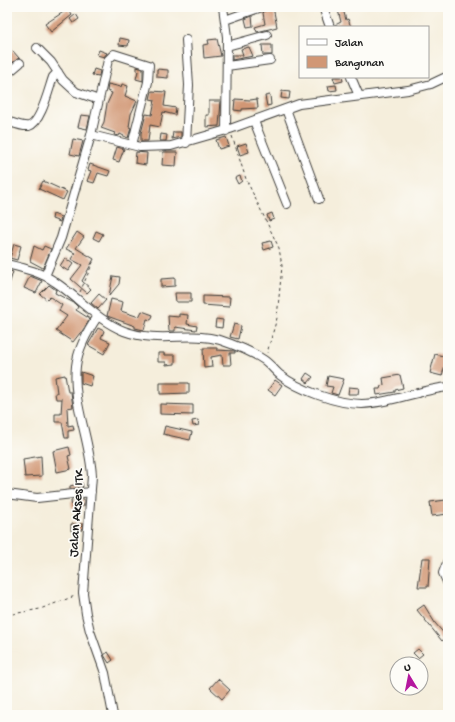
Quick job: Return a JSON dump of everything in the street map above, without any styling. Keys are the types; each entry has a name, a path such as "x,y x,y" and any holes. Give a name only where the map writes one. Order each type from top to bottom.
{"street":[{"path":"223,7 227,46 228,130"},
{"path":"225,20 262,7"},
{"path":"323,7 330,26"},
{"path":"227,46 268,36"},
{"path":"186,40 189,85 186,143"},
{"path":"37,48 76,92 99,100"},
{"path":"45,276 61,238 91,135 108,58 112,54 149,64 148,82 132,145"},
{"path":"227,66 270,60"},
{"path":"7,74 20,63"},
{"path":"7,121 25,126 34,124 39,117 53,77 58,72"},
{"path":"91,135 132,145 158,148 186,143 307,102 419,88 448,76"},
{"path":"351,78 359,96"},
{"path":"286,109 319,199"},
{"path":"254,121 287,204"},
{"path":"7,264 45,276 78,298 98,316 124,331 157,339 204,337 240,347 264,360 279,375 296,385 344,402 362,404 435,388 448,387"},
{"name":"Jalan Akses ITK","path":"98,316 86,339 76,366 77,391 92,463 84,593 90,631 105,673 113,715"},
{"path":"7,494 37,498 91,492"},
{"path":"448,560 443,573 448,584"}],"path":[{"path":"228,130 246,179 279,248 282,266 277,318 264,360"},
{"path":"78,298 94,260"},
{"path":"7,615 40,609 84,593"}],"building":[{"path":"273,7 277,27 257,32 255,27 265,24 263,13 267,8"},
{"path":"68,9 72,15 51,32 45,24"},
{"path":"343,9 346,20 348,19 351,26 335,26 341,22 338,10"},
{"path":"76,14 79,19 73,23 70,19"},
{"path":"252,16 253,26 247,27 245,19"},
{"path":"120,38 129,40 128,46 119,45"},
{"path":"217,39 221,56 204,58 203,45 209,44 208,40"},
{"path":"262,45 272,45 272,55 263,55"},
{"path":"249,47 253,56 232,60 232,55 243,55 241,49"},
{"path":"12,50 19,58 9,65 7,62 7,54"},
{"path":"99,50 107,53 104,57 97,55"},
{"path":"137,67 143,69 143,81 136,79 138,71"},
{"path":"94,69 100,71 99,76 92,75"},
{"path":"157,69 168,70 168,78 157,77"},
{"path":"333,78 342,78 343,81 335,83"},
{"path":"108,84 121,87 122,84 128,86 125,96 137,101 131,114 129,127 131,128 128,138 120,134 119,136 114,135 115,133 101,128 104,122 107,104 112,93 107,91"},
{"path":"336,85 337,90 329,91 328,86"},
{"path":"152,91 166,92 164,106 176,108 175,115 163,112 160,127 150,125 148,141 141,141 141,133 146,114 152,115 155,100 150,99"},
{"path":"282,91 290,92 289,99 281,98"},
{"path":"270,95 271,105 267,106 265,96"},
{"path":"235,99 257,99 258,108 242,109 242,111 234,110"},
{"path":"209,101 221,101 219,126 206,127 206,115 209,115"},
{"path":"81,115 90,116 87,129 78,127"},
{"path":"173,132 181,132 181,137 172,139"},
{"path":"161,134 167,135 166,141 160,141"},
{"path":"226,137 229,146 219,149 216,140"},
{"path":"73,139 83,141 79,156 70,154"},
{"path":"246,143 249,152 240,155 237,146"},
{"path":"117,147 124,149 119,162 113,160"},
{"path":"136,152 147,153 146,165 135,163"},
{"path":"163,152 177,152 176,166 162,165"},
{"path":"90,164 110,171 108,176 98,173 94,183 87,181 91,171 88,170"},
{"path":"240,176 242,181 238,184 235,178"},
{"path":"43,181 67,192 63,200 39,189"},
{"path":"272,213 274,219 269,221 267,215"},
{"path":"53,214 61,217 60,222 52,219"},
{"path":"96,231 103,234 99,241 93,238"},
{"path":"77,232 84,237 76,248 94,259 82,281 91,289 87,293 71,279 82,265 71,259 75,253 66,249"},
{"path":"271,241 273,247 264,250 262,243"},
{"path":"14,244 21,246 17,260 10,258"},
{"path":"34,246 42,250 44,246 51,249 43,268 30,261"},
{"path":"65,258 73,264 68,271 60,266"},
{"path":"7,270 13,272 8,288 7,288"},
{"path":"30,276 42,281 36,293 24,288"},
{"path":"113,276 120,277 119,284 109,296"},
{"path":"175,278 175,286 161,287 161,279"},
{"path":"49,285 56,290 55,293 74,303 78,307 76,310 90,319 73,342 56,331 67,316 59,311 62,305 50,297 47,300 40,294"},
{"path":"175,293 191,293 191,302 176,302"},
{"path":"99,294 106,300 98,309 91,303"},
{"path":"203,296 230,297 229,307 203,305"},
{"path":"111,299 123,302 121,311 139,317 142,311 153,315 151,320 147,319 144,330 135,328 135,326 107,316"},
{"path":"179,314 188,315 187,324 197,326 196,330 175,327 175,331 169,331 168,316 179,317"},
{"path":"216,319 223,320 222,328 215,327"},
{"path":"234,324 241,326 238,339 230,337"},
{"path":"98,328 104,331 101,338 110,342 104,354 88,345"},
{"path":"203,348 217,348 217,350 235,351 235,353 230,353 231,365 223,365 222,355 211,357 212,367 204,368"},
{"path":"158,353 164,353 164,355 175,355 175,364 166,365 166,362 158,362"},
{"path":"435,354 447,357 442,376 430,373"},
{"path":"81,372 93,376 90,386 81,383"},
{"path":"307,373 313,377 308,383 303,379"},
{"path":"65,375 68,392 71,392 73,407 67,408 68,426 73,425 74,430 68,431 68,438 65,438 62,422 55,422 55,414 61,414 62,399 56,399 55,393 57,393 55,377"},
{"path":"400,375 403,388 395,390 395,392 377,395 376,389 380,389 381,386 384,385 383,378"},
{"path":"328,376 344,379 338,395 331,393 333,387 326,386"},
{"path":"275,380 282,385 275,395 268,390"},
{"path":"160,383 189,383 189,393 160,394"},
{"path":"349,387 359,388 358,394 348,394"},
{"path":"160,404 193,405 193,415 160,414"},
{"path":"198,420 199,425 193,426 192,421"},
{"path":"165,426 192,432 190,440 163,434"},
{"path":"69,447 71,455 68,456 71,469 57,472 53,451"},
{"path":"41,456 42,476 25,477 23,459"},
{"path":"82,483 83,487 70,489 70,486"},
{"path":"84,499 84,506 72,508 71,501"},
{"path":"446,500 448,514 432,516 430,502"},
{"path":"71,524 83,524 82,530 71,531"},
{"path":"422,558 430,558 428,587 418,587"},
{"path":"424,605 435,623 447,637 442,641 417,610"},
{"path":"418,649 423,654 420,656 416,656 413,653"},
{"path":"108,652 113,660 109,663 104,655"},
{"path":"218,679 230,690 222,699 210,688"}]}
